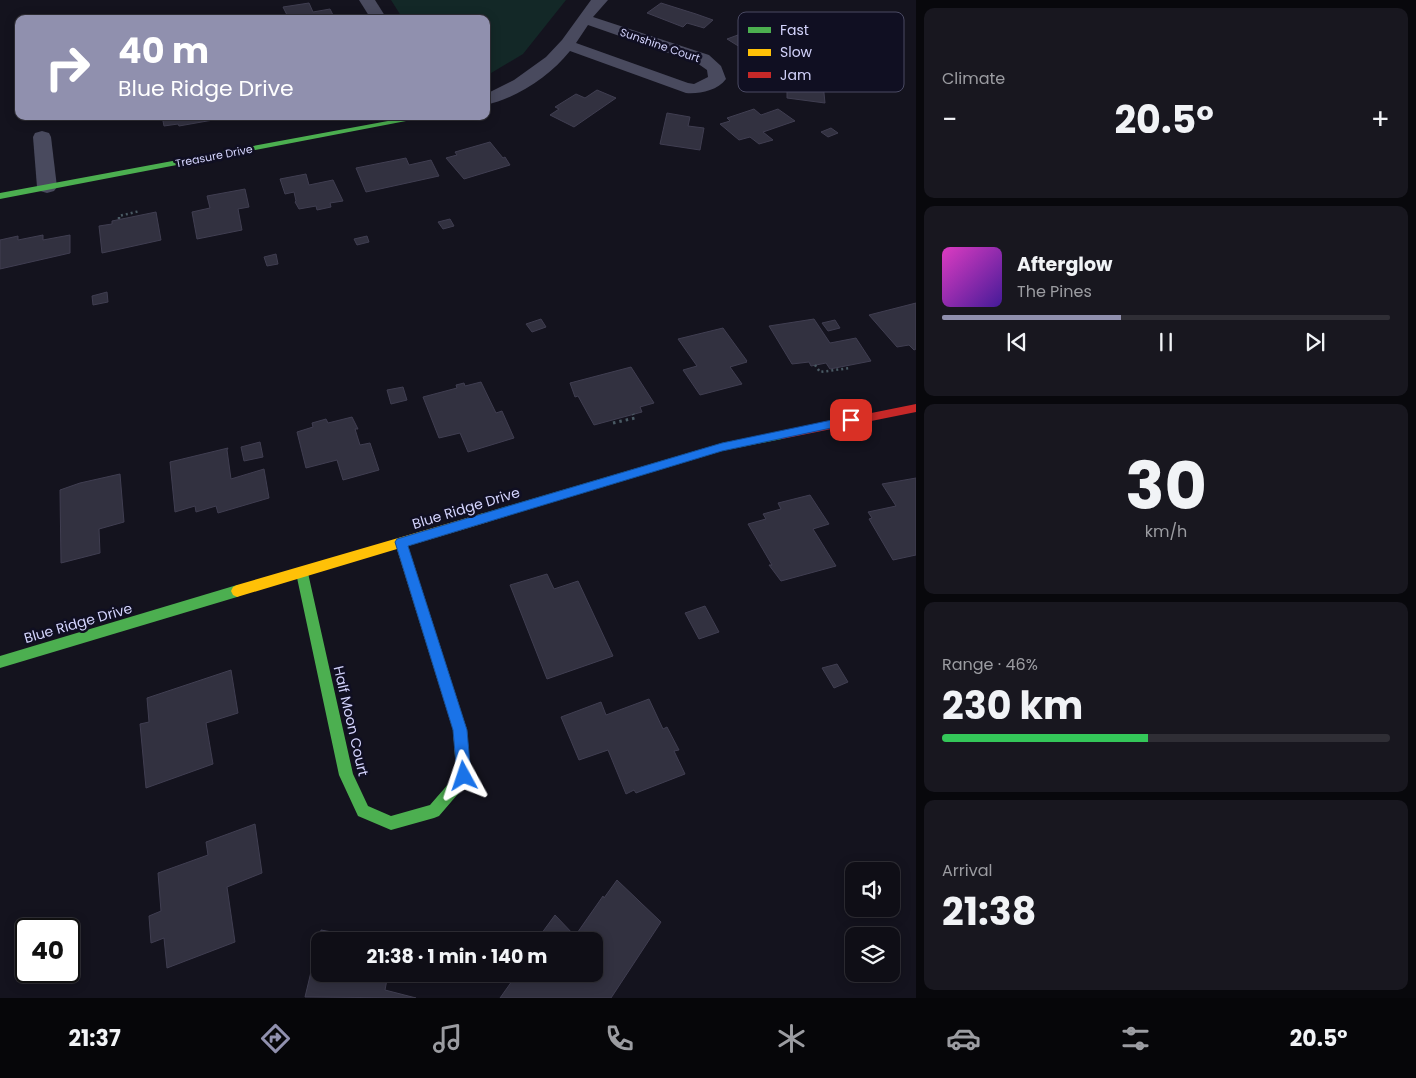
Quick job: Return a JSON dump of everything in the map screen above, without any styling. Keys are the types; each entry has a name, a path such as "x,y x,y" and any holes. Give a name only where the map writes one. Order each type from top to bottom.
{"street":[{"path":"367,0 376,15"},
{"path":"490,98 526,80 567,45 584,19 600,0"},
{"name":"Sunshine Court","path":"567,45 686,88 697,88 717,79 713,66 703,59 584,19"},
{"name":"Treasure Drive","path":"0,196 407,120"},
{"path":"42,137 47,187"},
{"name":"Blue Ridge Drive","path":"0,662 722,447 916,408"},
{"name":"Half Moon Court","path":"302,573 346,775 362,811 391,823 434,811 464,776 460,730 401,542"}],"path":[{"path":"119,219 119,216 140,211"},
{"path":"815,365 820,372 850,368"},
{"path":"613,423 635,418 633,414"}],"green space":[{"path":"391,0 566,0 523,54 490,74 490,15 400,15"}],"building":[{"path":"309,3 313,12 330,9 333,15 287,15 283,7"},
{"path":"661,3 713,20 704,28 687,23 683,27 647,13"},
{"path":"738,35 738,46 727,39"},
{"path":"597,90 616,98 574,127 550,115 559,109 555,107 576,94 585,98"},
{"path":"787,92 824,92 825,103 787,98"},
{"path":"754,109 761,115 778,109 795,121 763,132 773,140 759,144 750,137 739,140 720,124 730,121 727,118"},
{"path":"667,113 690,117 688,126 704,128 700,150 660,144"},
{"path":"163,120 213,120 179,126 178,124 164,126"},
{"path":"831,128 838,133 828,137 821,132"},
{"path":"490,142 510,165 464,179 446,158 457,155 455,152"},
{"path":"406,158 409,165 431,160 439,176 366,192 356,168"},
{"path":"306,174 309,185 333,180 343,201 330,203 331,207 317,210 316,206 299,209 295,202 294,192 285,194 280,179"},
{"path":"245,189 249,207 238,209 242,230 197,239 192,212 210,208 207,196"},
{"path":"156,212 161,240 102,253 99,226 112,224 112,221"},
{"path":"450,219 454,226 443,229 438,222"},
{"path":"43,235 43,240 70,235 70,253 0,269 0,240 18,236 18,240"},
{"path":"367,236 369,242 357,245 354,239"},
{"path":"276,254 278,264 267,266 264,257"},
{"path":"107,292 108,302 93,305 92,296"},
{"path":"916,303 916,349 914,350 909,345 897,347 869,315"},
{"path":"541,319 546,327 532,332 526,324"},
{"path":"814,319 830,343 856,338 871,361 830,369 826,363 811,366 809,362 792,364 769,326"},
{"path":"835,320 840,328 828,331 822,323"},
{"path":"723,328 747,361 730,367 742,384 700,395 683,370 697,366 678,339"},
{"path":"631,367 654,403 640,407 642,412 594,425 578,396 575,397 570,383"},
{"path":"481,382 496,413 502,411 514,438 468,452 460,433 439,438 423,397 457,388 456,385 464,383 465,386"},
{"path":"403,387 407,400 391,404 387,390"},
{"path":"352,417 358,429 355,429 360,445 370,443 379,470 343,480 337,460 306,468 297,432 313,427 312,423 326,419 328,423"},
{"path":"260,442 263,457 244,461 241,447"},
{"path":"228,448 231,479 264,469 269,498 218,513 216,506 196,512 195,506 175,512 170,462"},
{"path":"120,474 124,522 99,529 100,553 61,563 60,490 80,483"},
{"path":"916,478 916,555 893,560 869,519 872,518 868,512 896,506 882,484"},
{"path":"810,495 829,524 813,529 836,566 781,581 769,565 772,565 748,524 766,519 763,514 781,509 778,503"},
{"path":"547,574 554,589 578,581 613,656 547,679 510,585"},
{"path":"705,606 719,632 699,639 685,613"},
{"path":"837,664 848,682 834,688 822,668"},
{"path":"231,670 238,713 206,723 213,764 146,788 140,724 149,722 147,698"},
{"path":"649,699 663,729 667,727 679,750 674,751 685,774 636,793 634,790 626,794 608,750 579,760 561,717 601,702 606,715"},
{"path":"255,824 262,873 227,887 235,942 167,968 164,938 151,943 149,916 161,911 158,873 208,855 206,842"},
{"path":"617,880 661,922 611,998 500,998 511,982 603,982 603,932 578,932 603,896 604,898"},
{"path":"555,915 571,932 543,932"},
{"path":"311,972 311,982 386,982 385,990 416,998 305,997"}],"traffic: fast":[{"path":"0,196 407,120"},
{"path":"484,518 722,447 782,435"},
{"path":"302,573 346,775 363,811 391,823 434,811 464,776 463,769"},
{"path":"0,662 237,591"}],"traffic: slow":[{"path":"237,591 484,518"},
{"path":"401,543 460,730 463,769"}],"traffic: jam":[{"path":"782,435 916,408"}],"route":[{"path":"464,776 460,730 401,542 722,447 851,420"}]}
